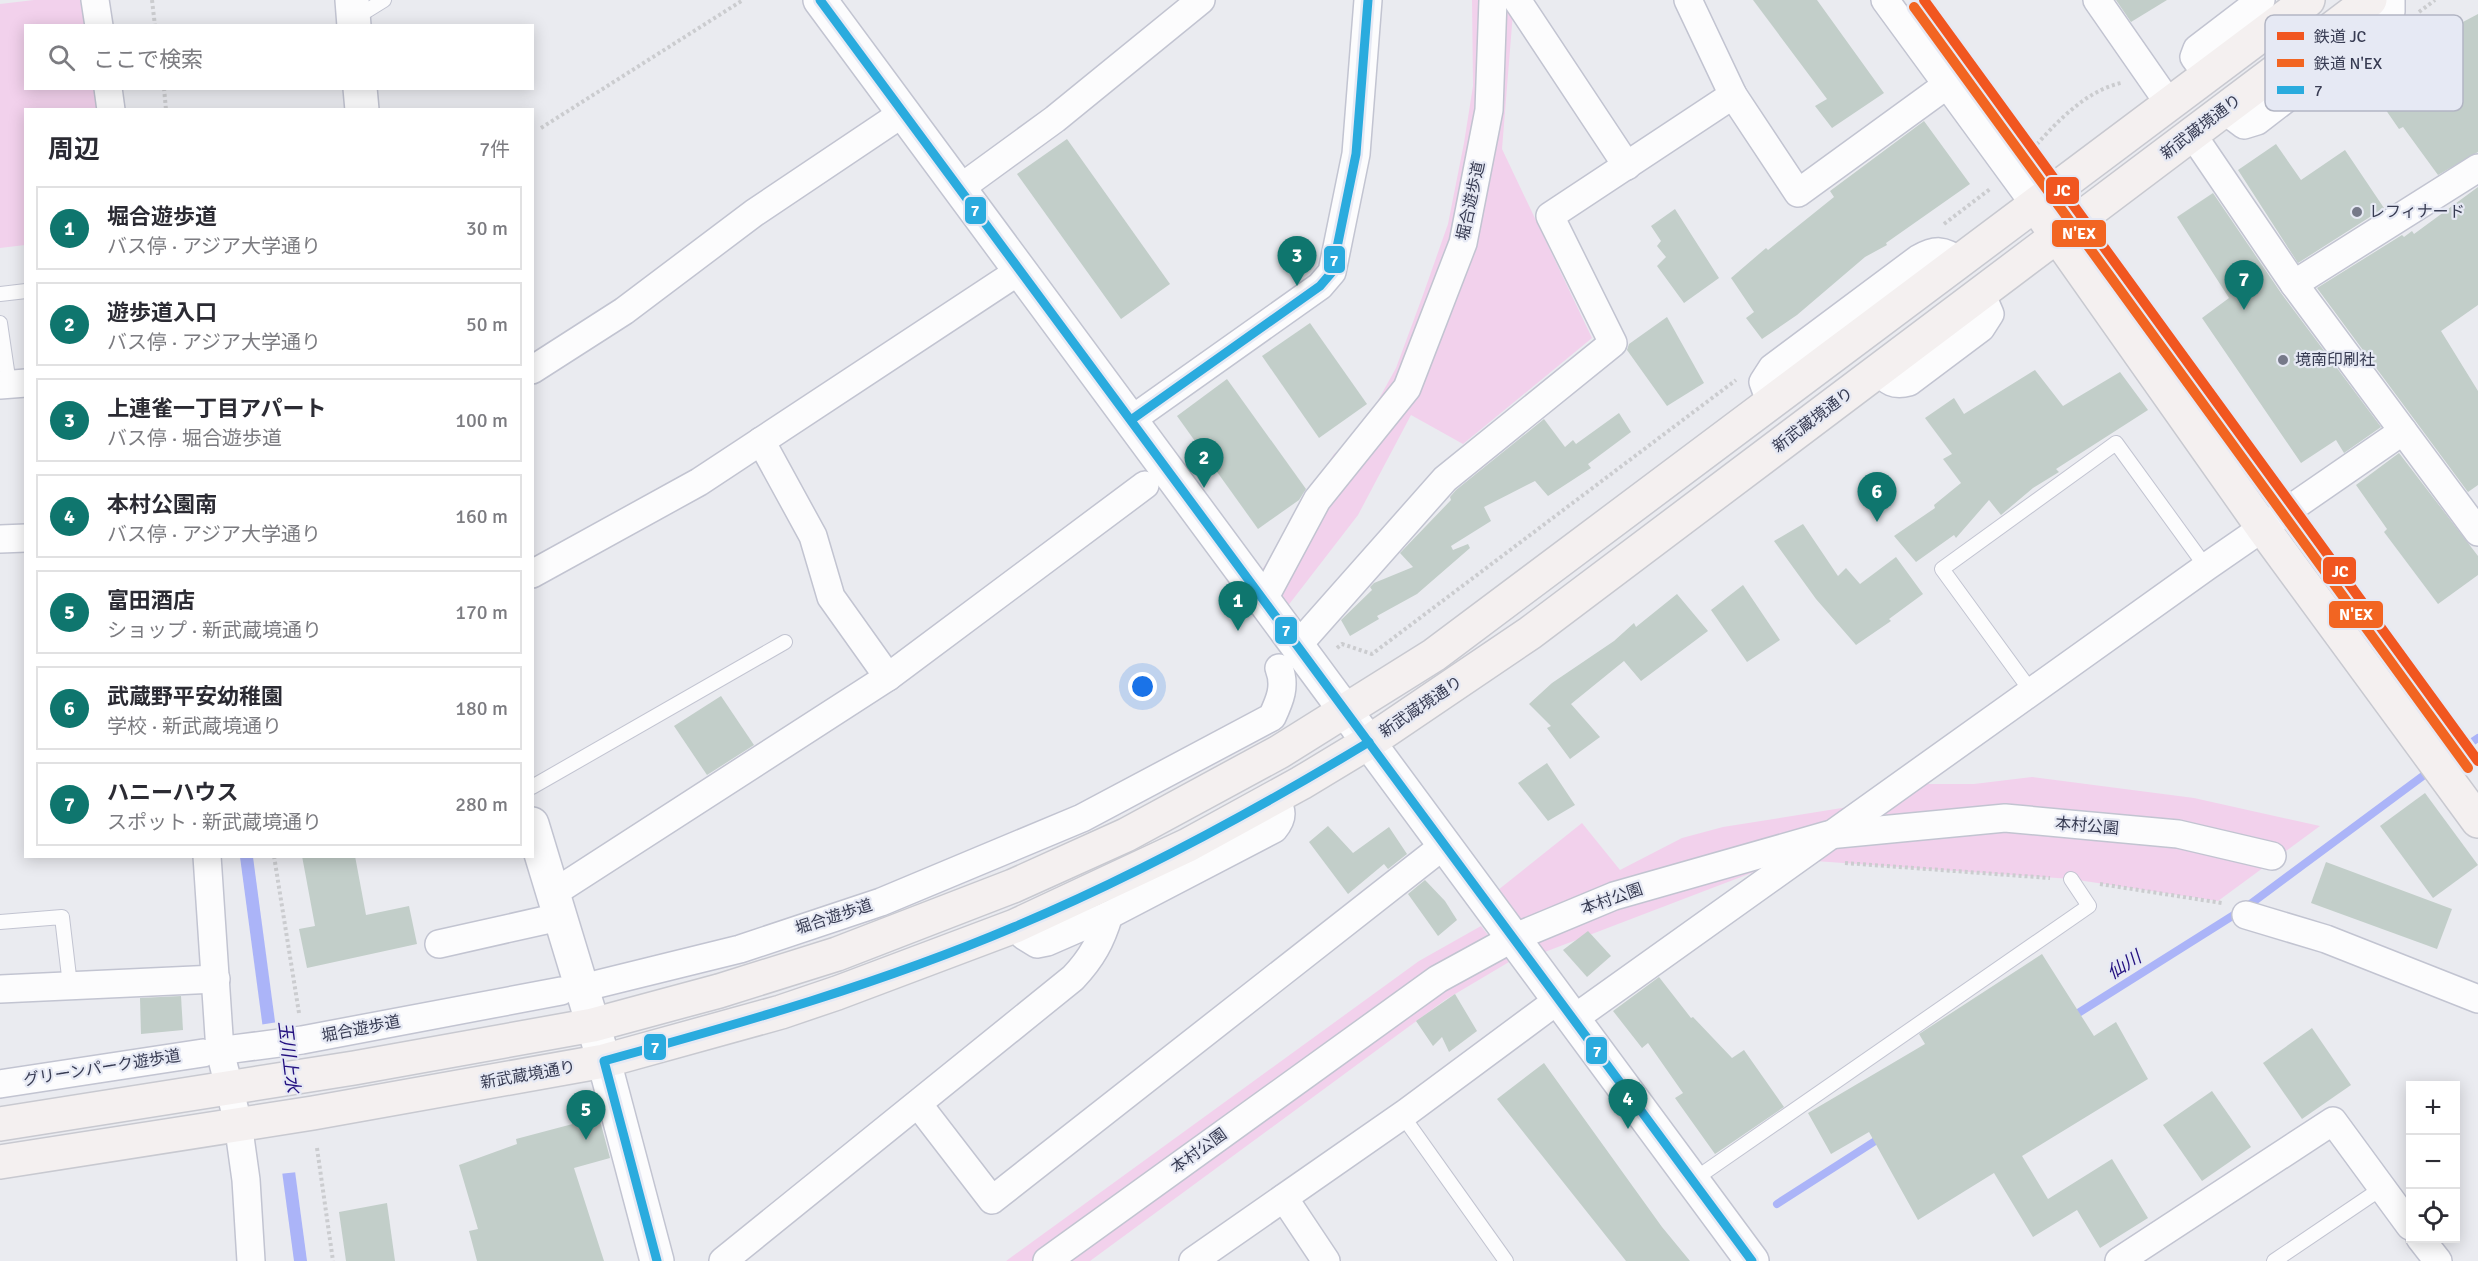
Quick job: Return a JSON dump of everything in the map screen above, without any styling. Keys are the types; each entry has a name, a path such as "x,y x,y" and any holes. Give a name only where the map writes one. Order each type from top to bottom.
{"main road":[{"path":"2288,15 2308,0"},
{"name":"新武蔵境通り","path":"2350,15 2370,0"},
{"path":"0,1124 593,1025 719,991 837,954 1013,886 1175,810 1346,712 1468,631 2265,33"},
{"name":"新武蔵境通り","path":"0,1162 313,1113 604,1061 781,1012 936,957 1019,924 1133,872 1276,798 1369,742 1530,633 2265,79"},
{"path":"2035,205 2263,528 2478,821"}],"street":[{"path":"95,0 99,24"},
{"path":"820,0 1264,599 1296,659 1346,712 1369,742 1443,846 1751,1261"},
{"path":"959,189 1055,119 1201,0"},
{"path":"1131,420 1320,286 1332,272 1356,154 1368,0"},
{"name":"堀合遊歩道","path":"1264,599 1317,500 1407,388 1463,243 1489,110 1493,0"},
{"path":"1517,0 1627,166"},
{"path":"1688,0 1733,95 1798,193 1948,84"},
{"path":"1885,0 2035,205"},
{"path":"2097,0 2169,105"},
{"path":"2208,76 2194,57 2197,49 2261,0"},
{"path":"2389,15 2391,0"},
{"path":"108,90 111,108"},
{"path":"360,90 362,108"},
{"path":"1296,659 1445,479 1613,343 1550,216 1733,95"},
{"path":"2224,110 2235,121 2244,125 2257,121 2270,111"},
{"path":"534,369 624,311 754,213 903,113"},
{"path":"2192,134 2294,284 2403,431 2470,503 2478,532"},
{"path":"2294,284 2478,168"},
{"path":"534,573 699,482 1019,271"},
{"path":"1193,1261 1402,1115 1828,835 2206,567 2403,431"},
{"path":"761,441 813,536 831,597 888,677"},
{"path":"439,944 556,905 888,677 1145,485"},
{"path":"0,539 24,538"},
{"name":"堀合遊歩道","path":"598,984 740,949 881,902 1082,818 1272,717 1281,698 1283,679 1296,659"},
{"path":"1019,924 1024,936 1037,944 1047,942 1109,915 1274,829 1281,820 1282,812 1276,798"},
{"name":"本村公園","path":"1047,1261 1438,980 1513,938 1614,896 1828,835 2005,818 2178,834 2272,856"},
{"path":"534,831 604,1061 657,1261"},
{"path":"918,1104 992,1200 1443,846"},
{"path":"207,858 220,1051 234,1086 242,1123 251,1261"},
{"path":"723,1261 1073,978 1089,962 1101,943 1109,915"},
{"path":"2246,915 2326,939 2478,999"},
{"path":"0,988 216,979"},
{"name":"堀合遊歩道","path":"233,1049 301,1030 561,991"},
{"name":"グリーンパーク遊歩道","path":"0,1084 203,1053"},
{"path":"2119,1261 2333,1121 2406,1221"},
{"path":"1284,1198 1326,1261"},
{"path":"2423,1243 2438,1261"}],"lane":[{"path":"353,15 384,0"},
{"path":"0,294 24,291"},
{"path":"0,323 11,384"},
{"path":"2031,692 1942,570 2116,443 2206,567"},
{"path":"534,786 784,642"},
{"path":"1692,1181 2089,906 2071,879"},
{"path":"0,922 62,917 70,985"},
{"path":"1402,1115 1506,1261"},
{"path":"2274,1261 2382,1188"}],"path":[{"path":"152,0 155,24"},
{"path":"541,128 743,0"},
{"path":"1935,230 2012,173 2054,125 2105,86 2125,82"},
{"path":"164,90 166,108"},
{"path":"1296,659 1342,644 1372,654 1744,374"},
{"path":"274,858 301,1030"},
{"path":"1838,862 2071,879 2218,901"},
{"path":"316,1148 333,1261"}],"shaded area":[{"path":"34,0 80,0 85,24 24,24 24,90 98,90 101,108 24,108 24,245 0,248 0,4"},
{"path":"1472,0 1514,0 1502,149 1592,338 1463,444 1411,415 1358,515 1287,607 1262,570 1334,454 1360,433 1396,368 1448,224 1473,86"},
{"path":"2032,777 2194,798 2320,826 2218,901 2071,879 1815,861 1924,784 1974,784"},
{"path":"1848,807 1754,872 1537,955 1493,894 1582,823 1620,870 1682,838 1723,827"},
{"path":"1481,926 1509,962 1445,1000 1090,1261 1006,1261 1419,961"}],"water":[{"path":"240,858 253,858 307,1261 294,1261"}],"pier":[{"path":"278,1022 298,1172 279,1174 259,1025"}],"building":[{"path":"1753,0 1817,0 1884,93 1832,128 1815,106 1827,99"},
{"path":"2116,0 2167,0 2131,22"},
{"path":"2478,14 2478,152 2438,175 2403,127 2399,129 2387,111 2463,111 2463,22"},
{"path":"1924,121 1970,184 1886,243 1887,245 1865,257 1797,315 1762,339 1746,318 1754,312 1731,278 1766,248 1768,250 1834,197 1830,191"},
{"path":"1067,139 1170,284 1121,319 1017,174"},
{"path":"2276,144 2301,180 2345,150 2384,208 2298,263 2238,170"},
{"path":"2478,187 2478,305 2441,331 2478,391 2478,485 2468,492 2317,288 2402,235 2404,237 2412,231 2414,234"},
{"path":"2213,193 2281,293 2381,427 2344,453 2336,440 2301,463 2202,318 2229,298 2177,217"},
{"path":"1675,209 1719,278 1684,303 1657,266 1666,257 1657,246 1661,241 1651,226"},
{"path":"1667,317 1704,383 1667,406 1627,350 1629,344"},
{"path":"1310,323 1367,404 1319,438 1262,356"},
{"path":"2035,370 2063,406 2120,372 2148,410 2056,469 2059,472 2033,488 2001,515 1989,500 1956,538 1954,535 1916,562 1894,536 1935,508 1934,505 1961,483 1943,459 1952,454 1925,418 1954,398 1964,414"},
{"path":"1227,379 1306,489 1299,500 1258,529 1177,416"},
{"path":"1619,413 1631,432 1588,464 1591,468 1548,496 1535,481 1484,507 1491,521 1451,546 1453,550 1468,544 1470,548 1417,594 1377,616 1379,619 1350,636 1341,620 1372,590 1370,587 1374,583 1413,567 1400,553 1451,500 1450,497 1456,490 1544,419 1565,447 1573,440 1576,444"},
{"path":"2399,453 2478,556 2478,575 2438,604 2384,532 2387,529 2356,485"},
{"path":"1803,524 1838,576 1846,568 1860,584 1896,557 1923,594 1889,619 1891,621 1856,645 1816,599 1774,541"},
{"path":"1743,585 1780,640 1747,662 1711,610"},
{"path":"1677,594 1708,631 1641,681 1624,661 1571,704 1600,737 1570,759 1547,728 1551,726 1529,704 1552,683 1614,641 1634,623 1636,627"},
{"path":"721,696 754,745 707,775 674,726"},
{"path":"1547,763 1575,805 1548,821 1518,783"},
{"path":"2425,793 2478,865 2433,898 2380,826"},
{"path":"1328,826 1353,853 1389,827 1407,854 1388,869 1384,864 1348,894 1309,842"},
{"path":"302,858 355,858 366,915 409,906 417,944 307,968 299,929 315,926"},
{"path":"2326,862 2452,909 2437,949 2311,903"},
{"path":"1425,880 1445,901 1457,920 1438,936 1408,894"},
{"path":"1588,931 1611,956 1587,977 1563,950"},
{"path":"2042,954 2094,1036 2116,1022 2148,1079 2022,1156 2048,1199 2112,1159 2148,1218 2100,1248 2077,1210 2033,1237 1994,1173 1918,1220 1869,1132 1831,1154 1808,1113 1925,1044 1919,1034"},
{"path":"1659,977 1691,1018 1693,1017 1732,1058 1744,1050 1784,1107 1715,1154 1675,1098 1683,1093 1648,1043 1642,1048 1613,1011"},
{"path":"1455,994 1477,1031 1449,1052 1442,1037 1433,1046 1416,1021"},
{"path":"181,996 183,1030 141,1034 140,998"},
{"path":"2312,1028 2351,1085 2302,1119 2263,1063"},
{"path":"1544,1063 1662,1227 1690,1261 1626,1261 1497,1099"},
{"path":"2212,1091 2251,1147 2202,1181 2163,1125"},
{"path":"599,1117 610,1158 574,1168 604,1261 477,1261 469,1231 478,1229 459,1165 517,1144 516,1139"},
{"path":"387,1203 395,1261 346,1261 339,1212"}],"waterway":[{"name":"仙川","path":"2442,762 2478,738"},
{"name":"仙川","path":"2072,1017 2245,908 2431,770"},
{"name":"仙川","path":"1777,1204 1883,1136"}],"rail line":[{"name":"JC","path":"1924,0 2478,761"},
{"name":"N'EX","path":"1914,7 2468,768"}],"transit line":[{"name":"7","path":"820,0 1752,1261"},
{"name":"7","path":"1131,420 1320,286 1332,272 1356,154 1368,0"},
{"name":"7","path":"657,1261 604,1061 812,1001 914,966 1014,927 1151,864 1283,793 1369,742"}],"place":[{"name":"レフィナード","path":"2357,212"},
{"name":"上連雀一丁目アパート","path":"1297,286"},
{"name":"ハニーハウス","path":"2244,310"},
{"name":"境南印刷社","path":"2283,360"},
{"name":"遊歩道入口","path":"1204,488"},
{"name":"武蔵野平安幼稚園","path":"1877,522"},
{"name":"堀合遊歩道","path":"1238,631"},
{"name":"本村公園南","path":"1628,1129"},
{"name":"富田酒店","path":"586,1140"}],"water label":[{"name":"玉川上水","path":"289,1057"}]}
